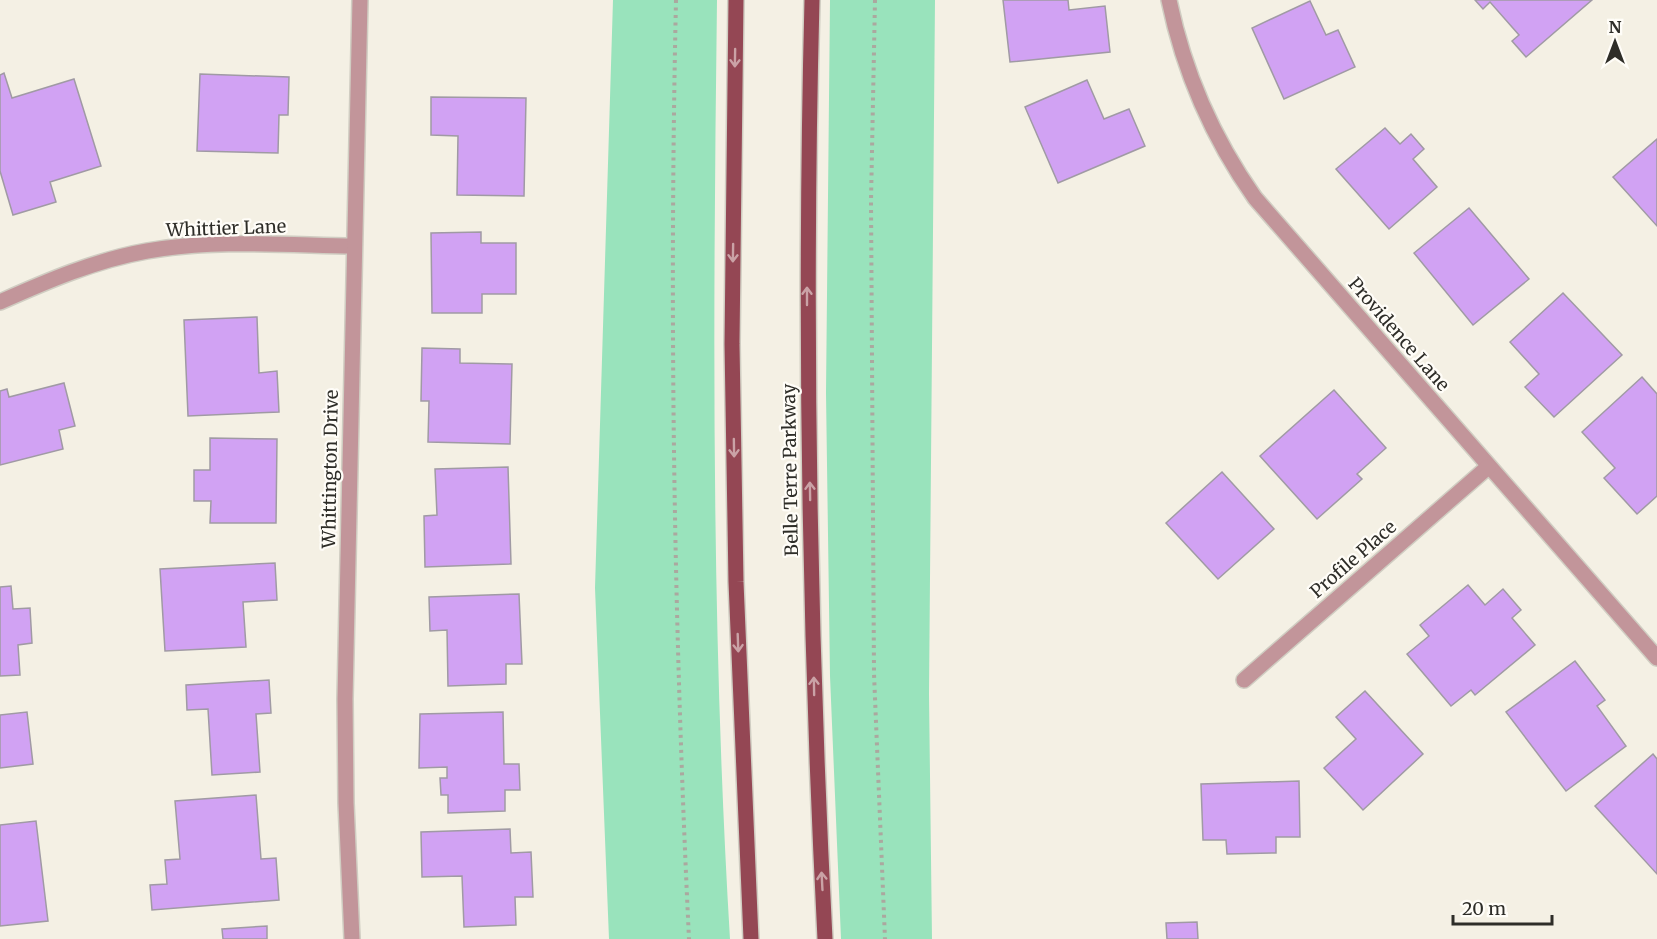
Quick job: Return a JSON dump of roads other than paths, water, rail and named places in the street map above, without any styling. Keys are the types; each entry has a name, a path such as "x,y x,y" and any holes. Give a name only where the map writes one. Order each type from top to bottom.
{"main road":[{"path":"736,0 733,380 736,582 751,939"},
{"name":"Belle Terre Parkway","path":"812,0 807,349 816,760 825,939"}],"street":[{"name":"Whittington Drive","path":"352,939 346,803 345,699 360,0"},
{"name":"Providence Lane","path":"1169,0 1186,67 1200,103 1235,169 1278,225 1657,658"},
{"name":"Whittier Lane","path":"0,302 95,264 148,250 231,244 354,246"},
{"name":"Profile Place","path":"1244,680 1488,467"}]}
